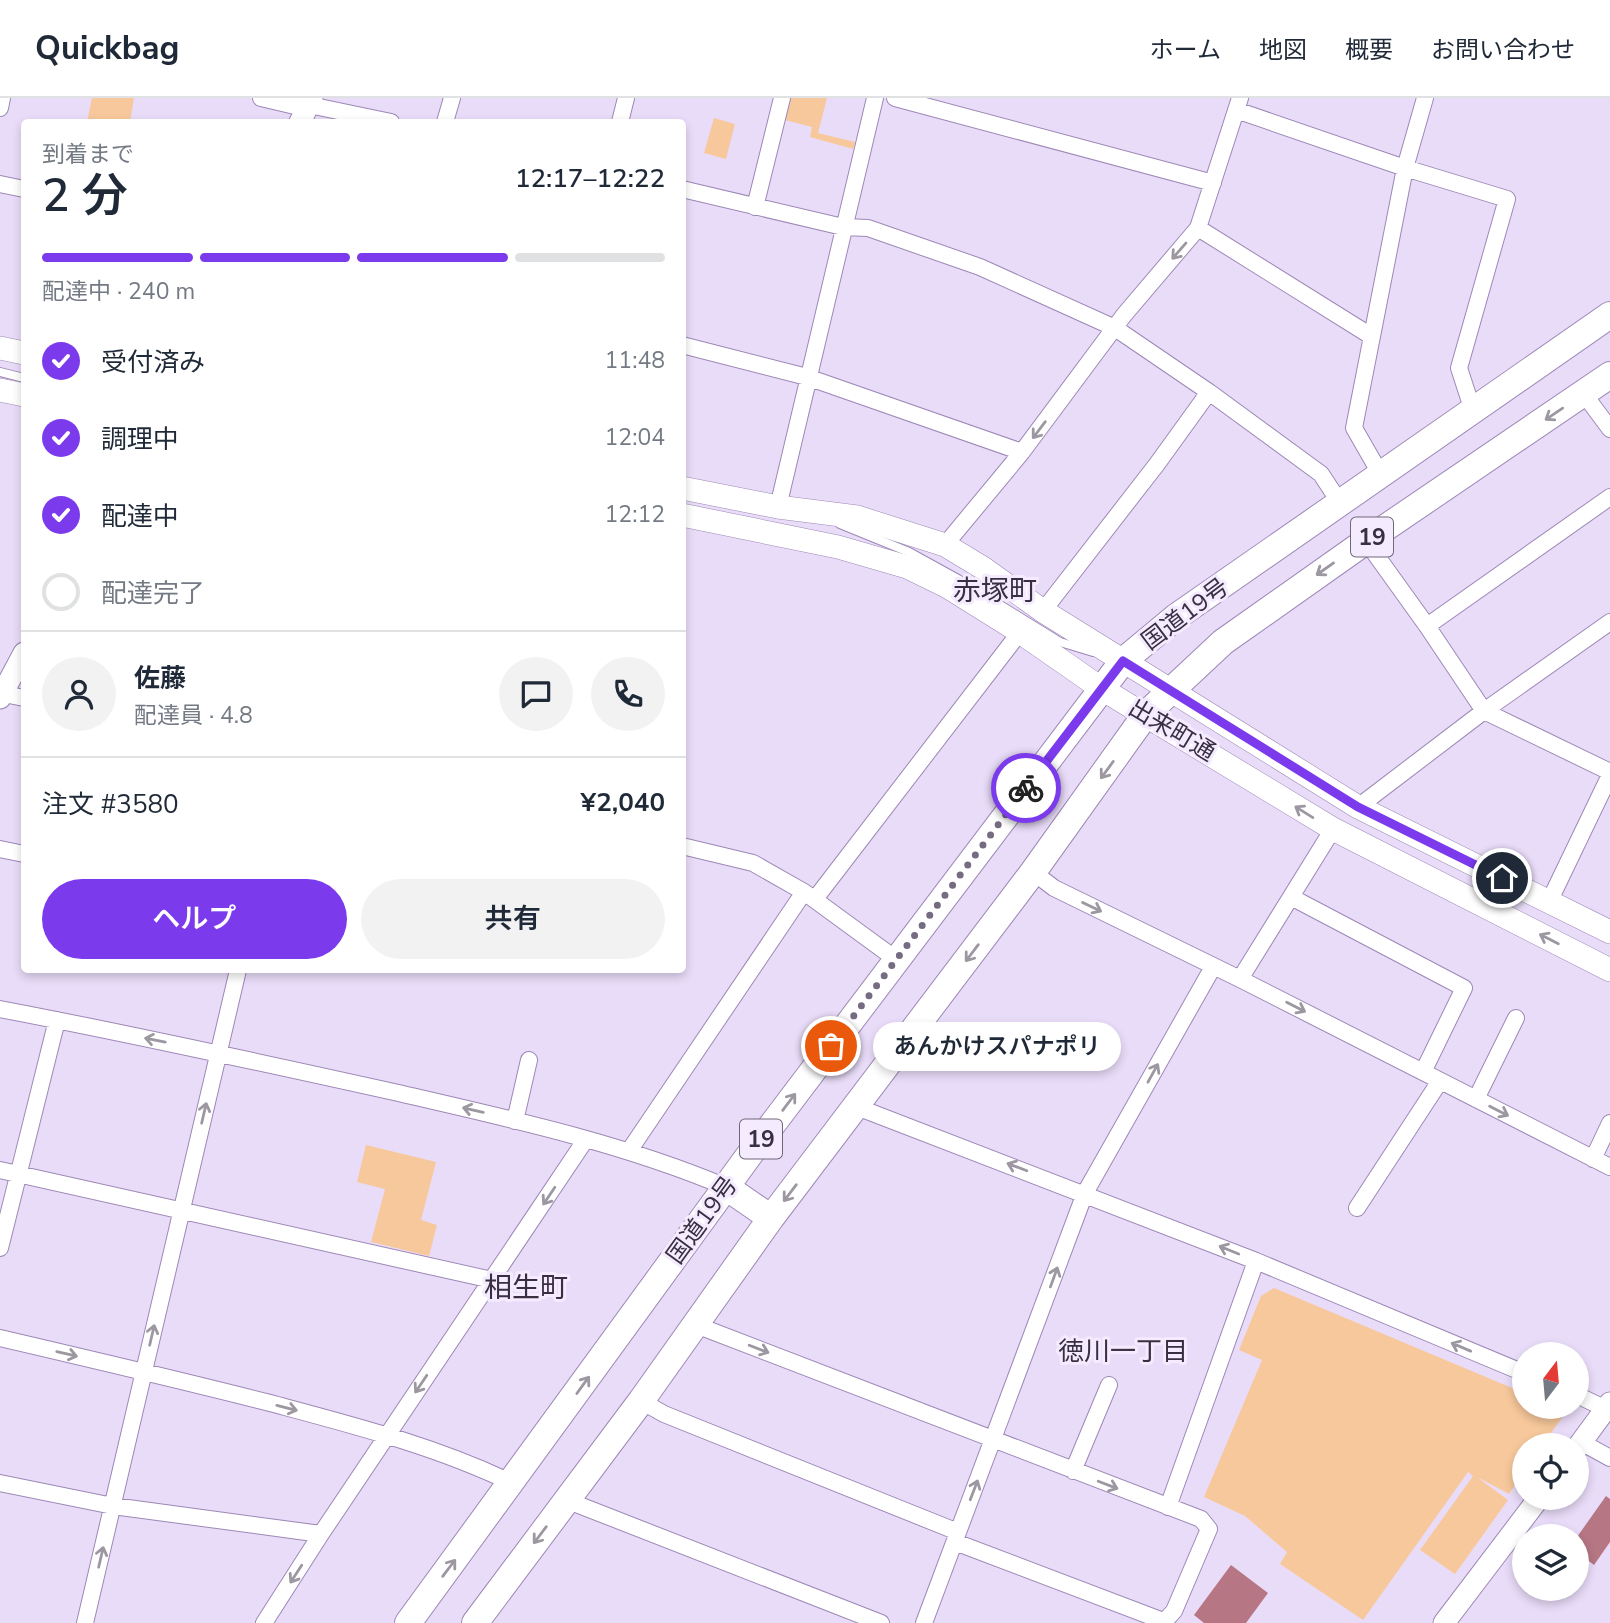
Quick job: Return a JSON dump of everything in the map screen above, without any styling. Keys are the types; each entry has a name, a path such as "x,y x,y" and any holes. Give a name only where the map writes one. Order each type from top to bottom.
{"highway":[{"name":"国道19号","path":"408,1623 726,1186 1123,661 1176,617 1610,315"},
{"name":"国道19号","path":"475,1623 641,1401 771,1218 1033,872 1146,715 1223,642 1610,375"},
{"path":"726,1186 771,1218"}],"main road":[{"path":"0,348 21,352"},
{"path":"0,390 21,394"},
{"name":"出来町通","path":"686,489 778,506 857,516 946,545 1043,611 1358,807 1610,934"},
{"name":"出来町通","path":"686,515 838,547 907,567 948,587 1020,632 1102,689 1333,830 1610,970"}],"street":[{"path":"0,108 2,98"},
{"path":"261,98 373,119"},
{"path":"446,119 452,98"},
{"path":"621,119 626,98"},
{"path":"755,207 782,98"},
{"path":"778,506 875,98"},
{"path":"895,98 1213,183"},
{"path":"1381,475 1354,428 1405,168 1425,98"},
{"path":"946,545 1022,452 1115,328 1198,228 1238,104 1405,168 1507,199 1459,368 1473,411"},
{"path":"0,184 21,188"},
{"path":"686,190 843,226 868,228 980,267 1115,328 1209,392 1321,474 1340,503"},
{"path":"1198,228 1371,336"},
{"path":"686,346 807,377 1022,452"},
{"path":"1043,611 1209,392"},
{"path":"1584,394 1610,429"},
{"path":"1427,626 1610,497"},
{"path":"1366,541 1483,711 1610,774 1549,902"},
{"path":"1358,807 1483,711 1610,622"},
{"path":"629,1151 810,895 1020,632"},
{"path":"21,658 1,695 21,698"},
{"path":"1240,979 1333,830"},
{"path":"686,847 753,863 810,895 897,960"},
{"path":"0,849 21,853"},
{"path":"1033,872 1054,888 1610,1167"},
{"path":"1291,897 1464,988 1423,1072"},
{"path":"924,1623 1085,1193 1213,967"},
{"path":"85,1623 237,973"},
{"path":"0,1009 218,1053 515,1121 629,1151 726,1186"},
{"path":"1476,1099 1516,1018"},
{"path":"0,1248 57,1020"},
{"path":"515,1121 529,1060"},
{"path":"1357,1208 1440,1081"},
{"path":"857,1107 1256,1261 1512,1368"},
{"path":"1593,1159 1610,1123"},
{"path":"264,1623 586,1139"},
{"path":"0,1170 492,1280"},
{"path":"1168,1507 1256,1261"},
{"path":"641,1401 664,1414 1163,1622 1174,1611 1209,1529 1201,1519 696,1325"},
{"path":"0,1338 143,1371 388,1434 485,1470 512,1483"},
{"path":"1073,1471 1109,1385"},
{"path":"1588,1433 1608,1406 1589,1399"},
{"path":"1589,1449 1610,1458"},
{"path":"0,1483 113,1506 321,1534"},
{"path":"566,1500 881,1623"},
{"path":"1444,1623 1530,1510"}],"lane":[{"path":"0,372 21,377"},
{"path":"804,510 909,552 1060,642 1123,661"}],"shaded area":[{"path":"92,98 134,98 130,119 88,119"},
{"path":"791,98 827,98 818,133 855,142 853,149 810,137 812,127 785,120"},
{"path":"714,118 735,124 726,159 704,153"},
{"path":"366,1145 436,1162 421,1220 437,1225 429,1256 371,1242 385,1189 357,1182"},
{"path":"1274,1288 1512,1388 1512,1419 1561,1419 1551,1433 1512,1433 1512,1490 1509,1494 1477,1477 1508,1500 1455,1574 1420,1550 1473,1476 1468,1472 1363,1620 1280,1564 1287,1552 1245,1516 1204,1497 1262,1360 1239,1350 1261,1296"},
{"path":"1606,1496 1610,1499 1610,1542 1594,1565 1589,1561 1589,1524 1586,1524"},
{"path":"1231,1565 1268,1593 1246,1623 1204,1623 1194,1615"}],"way so far":[{"path":"831,1046 1026,788"}],"place":[{"name":"あんかけスパナポリ","path":"831,1046"}],"district":[{"name":"赤塚町","path":"995,590"},
{"name":"相生町","path":"526,1287"},
{"name":"徳川一丁目","path":"1123,1351"}],"route":[{"path":"1026,788 1123,661 1358,807 1502,878"}]}
